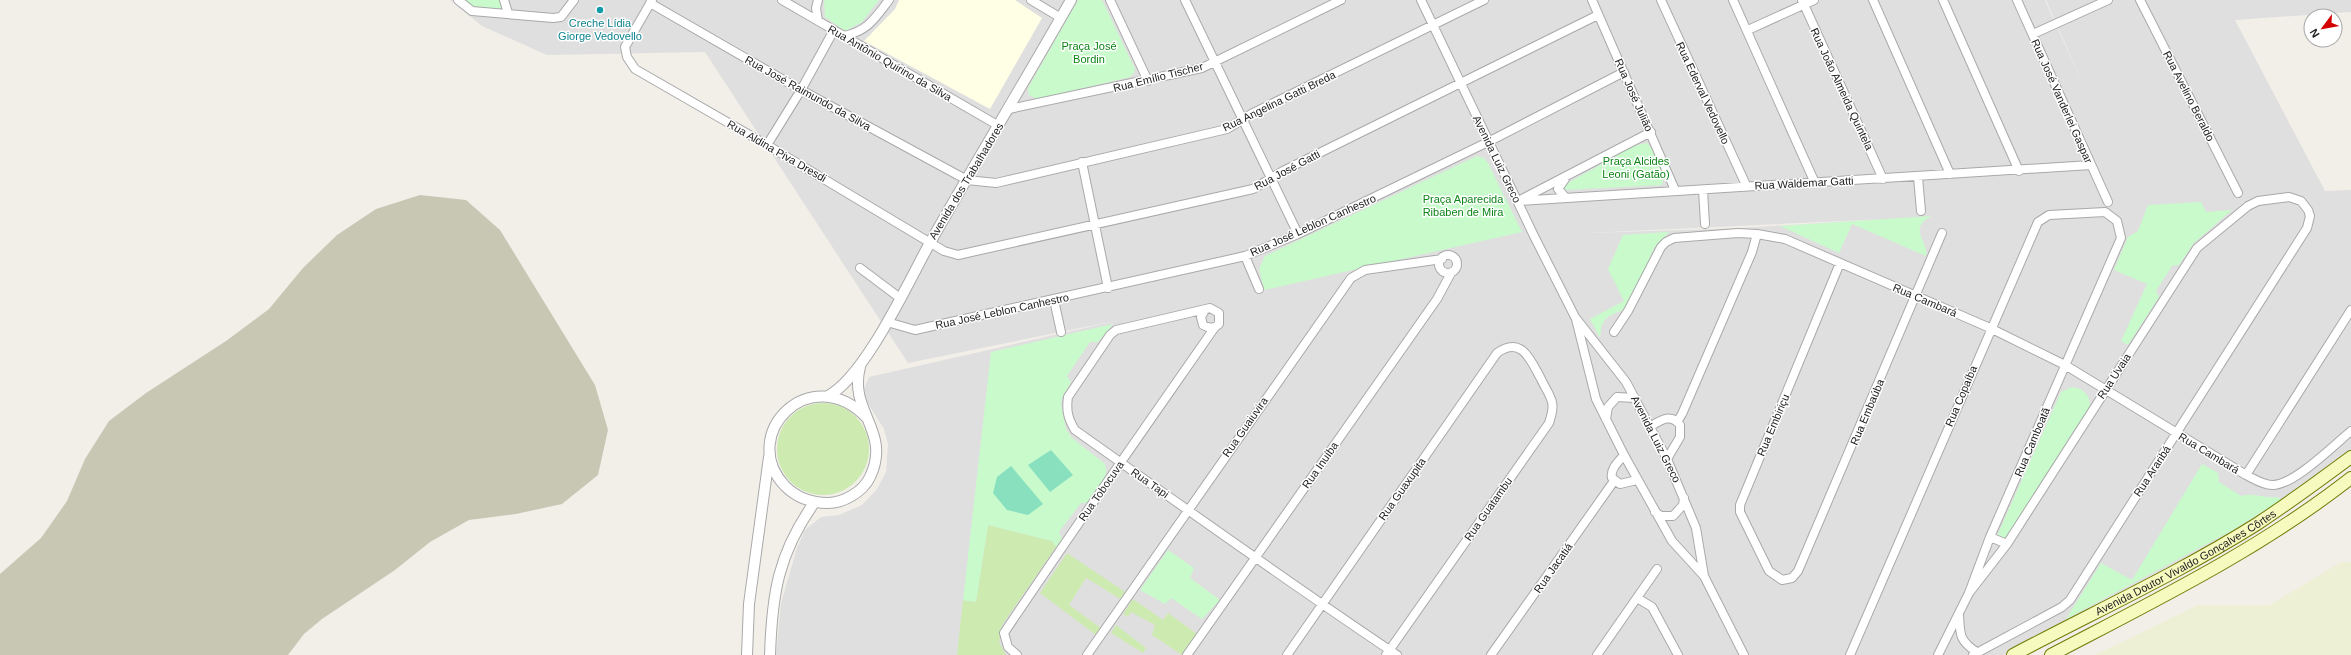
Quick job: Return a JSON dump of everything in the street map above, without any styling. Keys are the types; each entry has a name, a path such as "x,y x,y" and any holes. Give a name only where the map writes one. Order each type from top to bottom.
{"main road":[{"name":"Avenida Doutor Vivaldo Gonçalves Côrtes","path":"2013,655 2166,576 2256,524 2308,489 2351,457"},
{"name":"Avenida Doutor Vivaldo Gonçalves Côrtes","path":"2050,655 2173,592 2265,539 2318,504 2351,478"}],"street":[{"path":"458,0 472,10 561,17 574,0"},
{"path":"504,0 508,13"},
{"name":"Rua Antônio Quirino da Silva","path":"782,0 999,126"},
{"path":"818,0 816,8 818,21"},
{"path":"844,36 857,33 870,24 889,0"},
{"path":"1031,0 1060,18"},
{"name":"Avenida dos Trabalhadores","path":"828,396 843,386 861,362 887,322 931,241 1009,109 1070,0"},
{"path":"1110,0 1148,81"},
{"name":"Rua Emílio Tischer","path":"1009,109 1148,81 1202,68 1341,0"},
{"name":"Avenida Luiz Greco","path":"1420,0 1575,317 1596,399 1654,512 1672,541 1704,576 1744,655"},
{"name":"Rua Angelina Gatti Breda","path":"967,180 996,183 1227,129 1241,120 1484,0"},
{"name":"Rua José Julião","path":"1592,0 1651,132 1675,190"},
{"name":"Rua Ederval Vedovello","path":"1661,0 1746,186"},
{"path":"1733,0 1748,30 1815,183"},
{"path":"1748,30 1803,2 1814,0"},
{"path":"1873,0 1950,174"},
{"path":"1943,0 2019,171"},
{"name":"Rua José Vanderlei Gaspar","path":"2017,0 2108,202"},
{"path":"2033,34 2108,0"},
{"name":"Rua Avelino Beraldo","path":"2140,0 2238,193"},
{"name":"Rua Aldina Piva Dresdi","path":"651,1 626,46 627,58 635,69 931,241"},
{"name":"Rua José Raimundo da Silva","path":"651,1 801,90 967,180"},
{"path":"1188,1 1241,120 1298,234"},
{"name":"Rua João Almeida Quintela","path":"1803,2 1883,179"},
{"name":"Rua José Gatti","path":"931,241 944,250 958,256 1252,189 1598,14"},
{"path":"767,145 801,90 834,30"},
{"name":"Rua José Leblon Canhestro","path":"887,322 906,329 915,330 1108,288 1245,256 1298,234 1490,141 1624,72"},
{"path":"1518,201 1569,176 1651,132"},
{"path":"1082,162 1108,288"},
{"name":"Rua Waldemar Gatti","path":"1518,201 1675,190 1703,190 1746,186 2091,166"},
{"path":"1564,197 1559,192 1559,185 1569,176"},
{"path":"1918,177 1921,211"},
{"path":"1703,190 1705,224"},
{"name":"Rua Uvaia","path":"1969,593 2007,544 2105,389 2204,241 2248,206 2258,201 2289,198"},
{"name":"Rua Araribá","path":"1959,614 1960,636 1976,654 2062,607 2070,600 2307,228 2310,216 2308,210 2301,201 2289,198"},
{"name":"Rua Copaíba","path":"1850,655 2034,228 2043,218 2050,215 2105,212 2117,221 2120,227"},
{"name":"Rua Camboatã","path":"1938,655 1969,593 1990,538 2121,238 2120,227"},
{"name":"Rua Embaúba","path":"1782,580 1792,578 1798,571 1942,233"},
{"path":"1677,422 1682,414 1752,252 1757,234"},
{"name":"Rua Cambará","path":"1614,332 1628,311 1661,247 1666,242 1674,238 1757,234 1785,239 1990,328 2065,364 2246,475 2264,483 2271,485 2286,482 2351,431"},
{"path":"1245,256 1259,289"},
{"path":"1446,256 1452,256 1456,260 1457,265 1455,270 1451,273 1445,273 1441,269 1440,264 1442,259 1446,256"},
{"name":"Rua Guaiuvira","path":"1087,655 1351,278 1365,270 1442,259"},
{"name":"Rua Embiriçu","path":"1782,580 1769,571 1740,512 1740,505 1840,263"},
{"path":"860,268 900,298"},
{"name":"Rua Inuíba","path":"1187,655 1437,299 1451,273"},
{"path":"1054,300 1061,332"},
{"path":"1204,310 1215,310 1219,313 1220,319 1215,327 1210,328 1203,325 1200,317 1204,310"},
{"name":"Rua Tapi","path":"1204,310 1116,330 1068,397 1068,414 1075,430 1322,603 1388,652 1397,655"},
{"path":"2246,475 2351,310"},
{"name":"Avenida Luiz Greco","path":"1575,317 1626,382 1668,459 1696,528 1704,576"},
{"name":"Rua Tobocuva","path":"1017,655 1008,647 1004,634 1215,327"},
{"name":"Rua Guaxupita","path":"1287,655 1497,353 1504,348 1513,347 1520,349 1528,355"},
{"name":"Rua Guatambu","path":"1388,652 1548,423 1552,414 1552,402 1528,355"},
{"name":"Avenida dos Trabalhadores","path":"861,362 856,387 859,401 867,418"},
{"path":"747,655 749,604 770,455 771,437 778,420 790,407 806,398 828,396 850,403 867,418 876,437 877,459 869,479 855,494 835,503 814,503 793,494 777,477 770,455"},
{"path":"1606,418 1608,407 1617,397 1635,398"},
{"path":"1650,426 1666,418 1677,422"},
{"path":"1668,459 1681,433 1677,422"},
{"path":"1624,455 1612,472 1614,481 1623,484 1637,480"},
{"name":"Rua Jacatiá","path":"1491,655 1614,481"},
{"path":"1654,512 1661,516 1673,516 1683,505 1684,497"},
{"path":"770,655 776,581 800,524 814,503"},
{"path":"1990,538 2007,544"},
{"path":"1597,655 1657,569"},
{"path":"1638,598 1652,608 1678,655"}],"shaded area":[{"path":"450,0 2045,0 2093,107 2046,0 2351,0 2351,12 2343,13 2343,8 2303,8 2303,15 2235,20 2325,191 2351,190 2351,459 2318,486 2119,596 2003,655 776,655 781,603 797,548 805,530 821,517 839,515 862,505 877,489 886,472 888,444 884,429 865,399 864,389 869,377 1120,320 908,363 705,52 547,55 482,26","holes":["1885,219 1741,228 1588,233"]},
{"path":"899,0 1015,0 1042,18 990,109 864,41 895,9"},
{"path":"420,195 466,200 500,230 595,385 608,430 598,475 562,504 516,514 469,520 430,542 395,570 322,619 304,634 288,655 0,655 0,574 41,538 67,501 85,459 109,421 146,393 226,341 269,309 303,268 337,235 376,209"},
{"path":"2341,562 2351,562 2351,655 2095,655 2198,605 2270,605"}],"green space":[{"path":"464,0 500,0 502,9 474,7"},
{"path":"824,0 879,0 862,22 845,31 825,17"},
{"name":"Praça José Bordin","path":"1078,0 1102,0 1135,69 1134,73 1130,77 1037,99 1029,95 1028,88"},
{"name":"Praça Alcides Leoni (Gatão)","path":"1647,143 1659,163 1663,181 1662,185 1565,190 1566,184 1634,146"},
{"name":"Praça Aparecida Ribaben de Mira","path":"1477,156 1484,158 1488,163 1522,232 1264,290 1259,269 1265,256"},
{"path":"2201,202 2206,212 2232,210 2194,243 2179,265 2172,266 2156,291 2159,297 2128,345 2121,341 2147,284 2114,270 2128,237 2138,231 2148,205"},
{"path":"1931,216 1924,221 1920,231 1925,245 1926,256 1852,224 1839,253 1780,226"},
{"path":"1669,232 1654,248 1629,306 1611,315 1605,320 1601,327 1600,338 1590,319 1624,301 1608,269 1623,235"},
{"path":"1113,324 1098,342 1090,342 1067,376 1071,382 1062,398 1061,405 1066,429 1072,438 1104,463 1106,473 1102,484 1088,503 1081,503 1059,532 1062,539 1056,547 1052,541 988,525 976,602 963,600 991,352"},
{"path":"2072,387 2083,391 2087,395 2090,406 2006,538 2004,539 1997,536 2061,392"},
{"path":"823,403 841,406 856,416 866,431 869,449 866,467 856,482 841,492 823,495 805,492 790,482 780,467 777,449 780,431 790,416 805,406"},
{"path":"1051,450 1073,475 1050,492 1028,465"},
{"path":"2202,464 2218,473 2219,482 2241,496 2250,495 2278,497 2281,500 2233,530 2066,619 2101,563 2132,580"},
{"path":"1011,466 1043,504 1028,515 1007,510 993,493 997,477"},
{"path":"988,525 1052,541 1056,547 1002,625 999,642 1006,655 957,655 963,600 976,602"},
{"path":"1168,550 1194,568 1190,578 1220,600 1202,619 1171,598 1165,604 1140,590"},
{"path":"1067,553 1125,592 1120,599 1085,577 1086,578 1069,605 1101,628 1096,635 1040,593"},
{"path":"1133,599 1163,620 1168,613 1197,634 1182,655 1152,635 1155,625 1131,612 1128,617 1123,614"},
{"path":"1116,625 1146,648 1143,653 1111,633"}],"place":[{"name":"Creche Lídia Giorge Vedovello","path":"600,10"}]}
